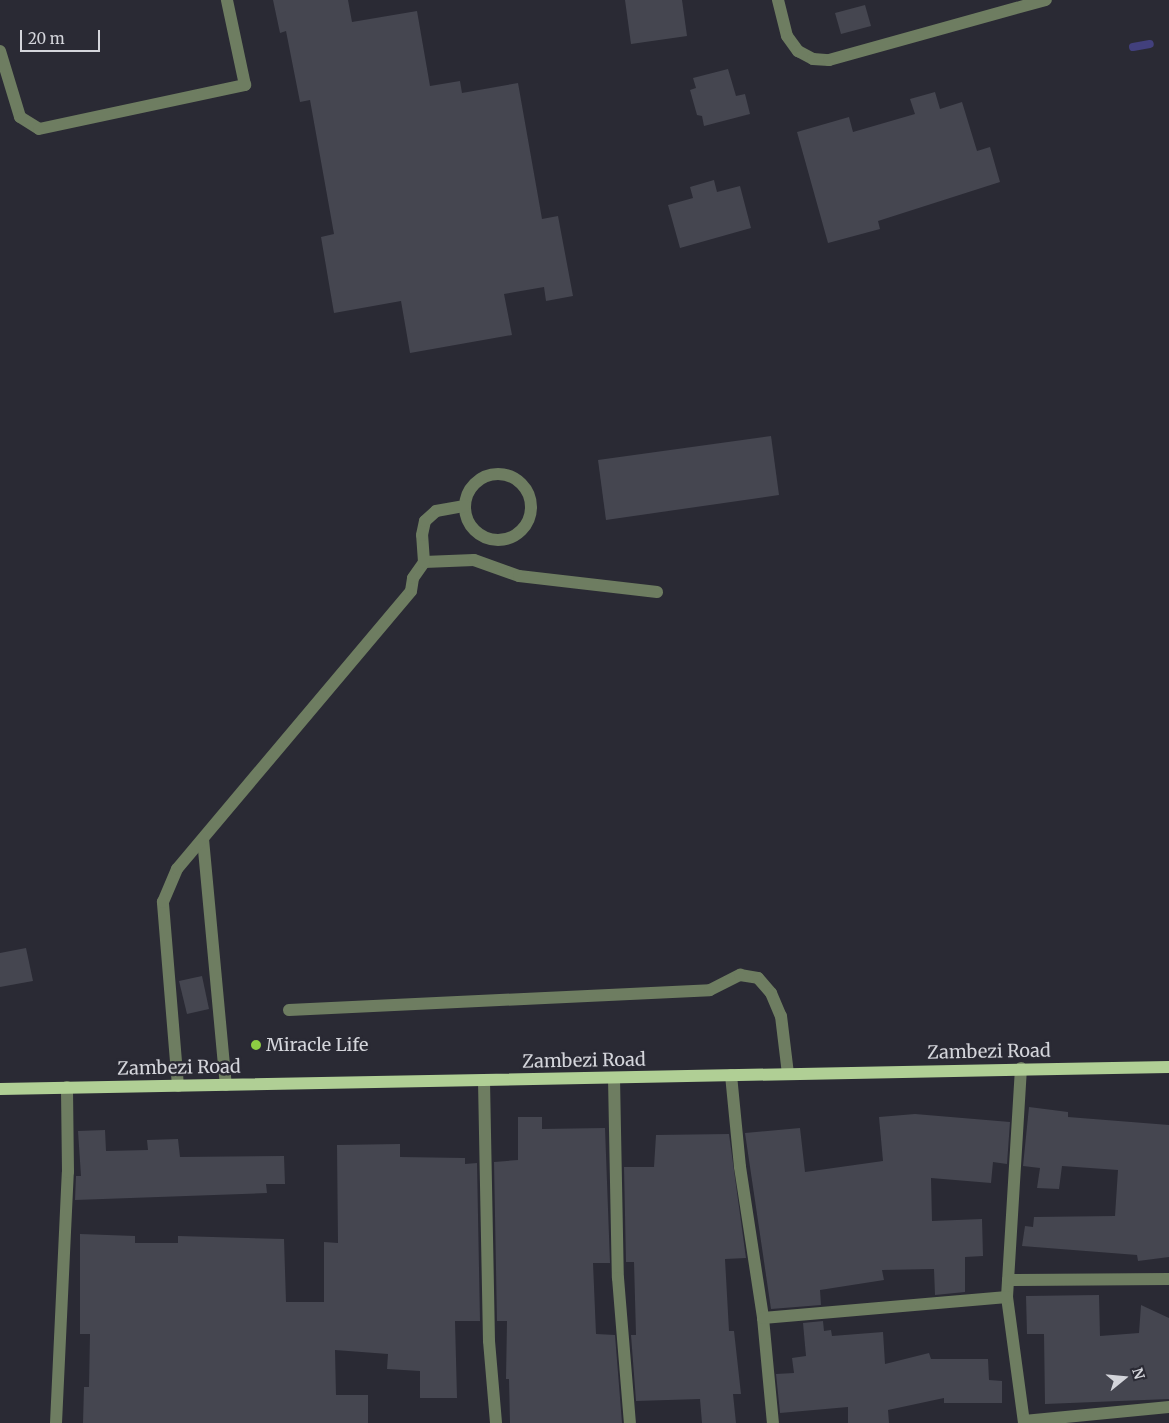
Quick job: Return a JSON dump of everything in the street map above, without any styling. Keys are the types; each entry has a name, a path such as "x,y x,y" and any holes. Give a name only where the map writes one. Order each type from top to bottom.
{"main road":[{"name":"Zambezi Road","path":"0,1089 484,1081 1021,1068 1169,1067"}],"street":[{"path":"0,51 20,118 39,129 245,85 227,0"},
{"path":"778,0 781,19 798,51 813,59 829,60 1046,0"},
{"path":"494,475 519,481 528,491 532,503 527,524 511,538 500,540 480,536 472,530 467,521 465,506 472,487 482,478 494,475"},
{"path":"178,1086 163,902 177,869 412,591 413,578 424,562 425,521 436,510 465,506"},
{"path":"424,562 474,560 519,576 657,592"},
{"path":"203,839 226,1085"},
{"path":"289,1010 710,990 740,975 758,978 771,993 781,1016 788,1074"},
{"path":"1021,1068 1007,1297 1024,1422 1169,1407"},
{"path":"731,1075 740,1167 763,1318 773,1423"},
{"path":"614,1078 618,1278 630,1423"},
{"path":"484,1081 488,1316 496,1423"},
{"path":"56,1423 68,1172 67,1087"},
{"path":"1008,1280 1169,1279"},
{"path":"763,1318 1007,1297"}],"building":[{"path":"273,0 348,0 352,22 417,11 430,86 460,81 462,93 518,83 542,219 558,216 573,296 546,301 544,287 504,294 512,335 410,353 401,301 334,313 321,237 334,234 310,100 300,102 286,31 280,33"},
{"path":"625,0 682,0 687,36 631,44"},
{"path":"865,5 871,26 841,34 835,13"},
{"path":"728,69 736,96 745,94 750,114 704,126 702,116 697,115 690,90 696,88 693,78"},
{"path":"935,92 940,109 962,102 977,151 990,147 1000,182 878,221 880,229 828,243 797,132 849,117 853,132 915,114 910,99"},
{"path":"714,180 717,192 740,186 751,228 680,248 668,205 693,198 690,187"},
{"path":"771,436 779,495 606,520 598,460"},
{"path":"26,948 33,981 0,987 0,953"},
{"path":"202,976 209,1009 187,1014 179,981"},
{"path":"1029,1107 1068,1112 1068,1117 1169,1125 1169,1257 1138,1261 1137,1255 1022,1246 1025,1226 1033,1227 1034,1217 1115,1216 1118,1170 1062,1166 1059,1189 1037,1188 1040,1168 1023,1166"},
{"path":"915,1114 1010,1122 1007,1164 993,1162 991,1183 931,1178 932,1221 982,1219 983,1256 965,1257 965,1292 935,1295 934,1269 882,1270 884,1280 820,1290 821,1305 771,1309 745,1133 800,1128 805,1172 883,1161 879,1117"},
{"path":"518,1117 542,1117 542,1129 605,1128 610,1263 593,1263 596,1334 615,1335 622,1423 510,1423 509,1379 506,1379 507,1321 497,1321 494,1162 518,1160"},
{"path":"105,1130 106,1151 148,1150 147,1140 178,1139 180,1157 284,1156 285,1184 266,1184 267,1193 75,1200 76,1176 81,1176 78,1131"},
{"path":"729,1134 746,1258 725,1259 729,1331 734,1331 741,1394 733,1394 736,1423 702,1423 700,1399 636,1401 631,1335 636,1335 634,1262 626,1262 624,1167 654,1167 656,1135"},
{"path":"400,1144 400,1157 465,1158 465,1164 477,1163 480,1321 455,1321 457,1398 420,1398 420,1371 387,1369 388,1354 335,1350 336,1395 368,1395 368,1423 83,1423 84,1387 89,1387 90,1334 80,1334 80,1234 135,1236 135,1243 178,1243 178,1236 284,1239 286,1302 324,1302 324,1242 338,1243 337,1145"},
{"path":"1099,1295 1100,1336 1139,1333 1141,1305 1169,1318 1169,1399 1045,1404 1044,1334 1027,1334 1026,1296"},
{"path":"823,1321 824,1331 831,1330 832,1336 883,1332 885,1364 929,1353 931,1359 988,1359 989,1380 1002,1381 1002,1403 944,1403 944,1398 888,1410 889,1423 848,1423 848,1407 780,1413 776,1374 794,1373 792,1358 806,1356 803,1323"}],"waterway":[{"path":"1133,47 1150,44"}],"place":[{"name":"Miracle Life","path":"256,1045"}]}
